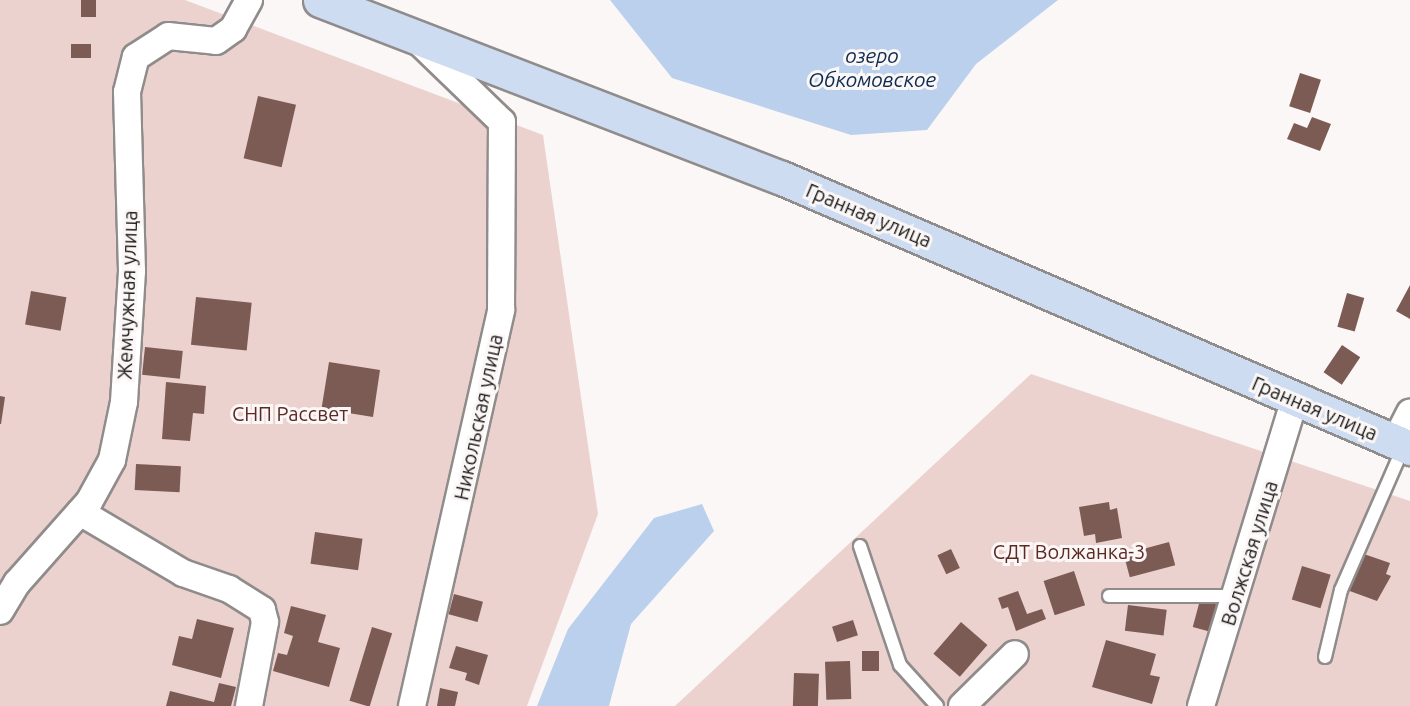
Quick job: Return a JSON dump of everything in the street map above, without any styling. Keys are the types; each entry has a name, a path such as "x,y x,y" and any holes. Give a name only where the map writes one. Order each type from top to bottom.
{"street":[{"name":"Гранная улица","path":"320,0 782,178 1403,445"},
{"name":"Жемчужная улица","path":"0,612 17,583 80,512 112,460 124,402 132,271 127,92 136,57 168,36 216,41 243,11"},
{"name":"Никольская улица","path":"411,706 501,310 502,122 412,35"},
{"name":"Волжская улица","path":"1201,706 1238,596 1295,399"},
{"path":"1403,445 1410,412"},
{"path":"80,512 183,573 229,589 262,610 265,622 249,706"},
{"path":"962,706 1015,654"}],"lane":[{"path":"1325,657 1341,590 1403,445"},
{"path":"860,546 900,665 938,706"},
{"path":"1109,596 1238,596"}],"green space":[{"name":"СНП Рассвет","path":"0,0 185,0 543,135 598,514 527,706 0,706"},
{"name":"СДТ Волжанка-3","path":"1031,374 1410,501 1410,706 675,706"}],"water":[{"name":"озеро Обкомовское","path":"610,0 1058,0 976,64 927,130 851,135 672,78"},
{"path":"702,504 714,531 631,624 609,706 537,706 568,629 654,518"}],"building":[{"path":"81,0 96,0 96,17 81,17"},
{"path":"71,44 91,44 91,58 71,58"},
{"path":"1300,73 1321,80 1310,113 1289,106"},
{"path":"258,96 296,105 282,167 244,158"},
{"path":"1312,117 1331,124 1320,151 1287,139 1294,123 1307,128"},
{"path":"1410,285 1410,319 1396,311"},
{"path":"31,291 66,297 61,331 25,324"},
{"path":"1347,293 1364,298 1355,332 1337,327"},
{"path":"196,297 252,303 247,351 191,345"},
{"path":"1342,345 1360,357 1342,385 1324,372"},
{"path":"145,347 183,351 180,379 142,375"},
{"path":"329,362 380,370 373,417 342,412 340,421 320,418"},
{"path":"166,382 206,386 204,414 193,413 190,441 162,439"},
{"path":"0,396 5,397 1,424 0,424"},
{"path":"136,464 181,466 180,492 135,490"},
{"path":"1109,502 1110,510 1117,508 1122,538 1096,543 1095,534 1084,536 1079,507"},
{"path":"315,532 363,539 358,570 311,564"},
{"path":"1169,542 1175,565 1130,577 1124,554"},
{"path":"951,549 960,568 946,574 937,555"},
{"path":"1361,553 1390,563 1386,574 1391,576 1377,601 1347,590"},
{"path":"1302,566 1331,575 1320,608 1292,599"},
{"path":"1074,571 1085,605 1055,615 1044,581"},
{"path":"1018,591 1027,614 1042,609 1046,619 1016,631 1008,607 1002,609 998,598"},
{"path":"454,594 483,602 478,622 449,614"},
{"path":"1200,600 1219,605 1212,632 1193,627"},
{"path":"1128,605 1167,610 1164,636 1125,631"},
{"path":"291,606 326,615 318,642 340,648 329,687 273,671 278,653 287,655 293,636 284,633"},
{"path":"197,619 234,628 221,678 172,665 179,636 192,639"},
{"path":"853,620 858,635 837,642 832,627"},
{"path":"961,622 987,645 960,677 933,654"},
{"path":"372,627 392,633 370,706 349,701"},
{"path":"1106,640 1156,654 1150,675 1160,677 1152,704 1092,687"},
{"path":"456,646 488,655 479,685 465,680 467,673 449,668"},
{"path":"862,651 879,651 879,671 862,671"},
{"path":"850,661 851,699 826,700 825,662"},
{"path":"794,673 819,674 818,706 793,706"},
{"path":"219,683 236,687 231,706 166,706 170,691 214,702"},
{"path":"440,688 458,692 455,706 437,706"}]}
